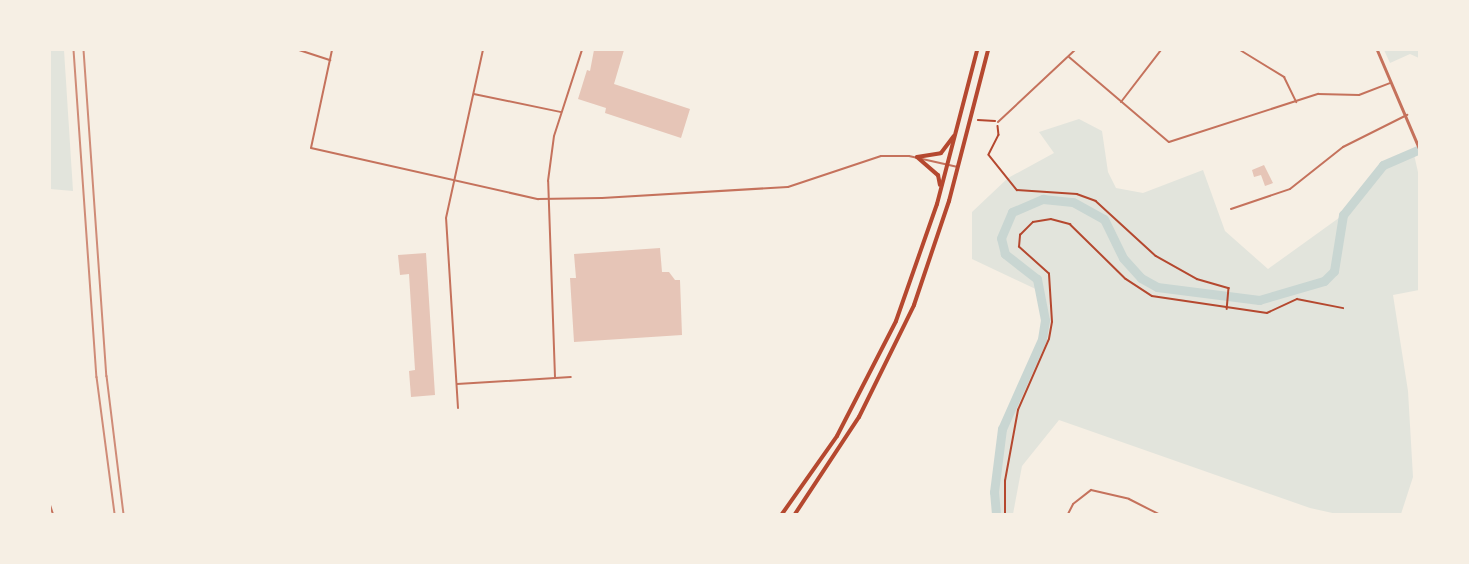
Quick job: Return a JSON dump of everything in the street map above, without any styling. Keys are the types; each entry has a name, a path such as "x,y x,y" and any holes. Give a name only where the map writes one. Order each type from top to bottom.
{"main road":[{"path":"782,514 827,451 864,388 907,294 937,204 977,50"},
{"path":"795,514 854,427 898,342 932,258 988,50"},
{"path":"916,157 941,153 958,127"},
{"path":"916,157 938,175 937,204"}],"street":[{"path":"299,50 330,60"},
{"path":"332,50 311,148 546,200 788,187 869,158 916,157 958,167"},
{"path":"458,408 446,230 454,181 483,50"},
{"path":"555,377 546,200 551,151 582,50"},
{"path":"998,122 1075,50"},
{"path":"1121,102 1161,50"},
{"path":"1240,50 1284,77 1296,102"},
{"path":"1377,50 1407,115 1419,151"},
{"path":"1069,57 1162,138 1174,142 1329,92 1359,95 1392,82"},
{"path":"1231,210 1290,189 1342,147 1407,115"},
{"path":"456,384 572,376"},
{"path":"1068,514 1072,504 1091,490 1129,499 1158,514"},
{"path":"50,505 53,514"}],"lane":[{"path":"473,94 562,112"}],"path":[{"path":"978,120 998,122 999,135 988,155 1017,190 1077,194 1096,201 1156,256 1229,291 1227,309"},
{"path":"1005,514 1005,481 1018,410 1049,339 1052,322 1049,274 1019,247 1020,235 1033,222 1051,219 1070,224 1126,279 1152,296 1227,309 1267,313 1297,299 1343,308"}],"shaded area":[{"path":"50,50 64,50 73,191 50,189"},
{"path":"1384,50 1419,50 1419,58 1410,54 1390,63"},
{"path":"1079,119 1102,131 1108,172 1116,188 1143,193 1203,170 1225,231 1268,269 1343,215 1383,165 1413,150 1420,181 1419,290 1393,295 1408,391 1413,477 1401,514 1337,514 1310,508 1059,420 1022,466 1013,514 996,514 994,492 1002,429 1042,339 1045,310 1042,292 972,259 972,212 1008,178 1054,153 1039,132"}],"building":[{"path":"594,50 624,50 614,84 690,109 681,138 605,113 606,108 578,99 587,70 590,71"},
{"path":"1264,165 1273,183 1265,186 1261,175 1254,177 1252,170"},
{"path":"660,248 662,272 669,272 675,280 680,280 682,335 574,342 570,278 576,278 574,254"},
{"path":"426,253 435,395 411,397 409,371 415,370 409,274 400,275 398,255"}],"waterway":[{"path":"996,514 994,492 1002,429 1042,339 1045,320 1037,279 1005,254 1001,238 1012,212 1043,199 1073,202 1104,219 1123,258 1141,278 1157,287 1259,300 1324,281 1334,271 1343,215 1383,165 1420,149"}],"railway":[{"path":"74,50 97,377 115,514"},
{"path":"84,50 107,376 124,514"}]}
